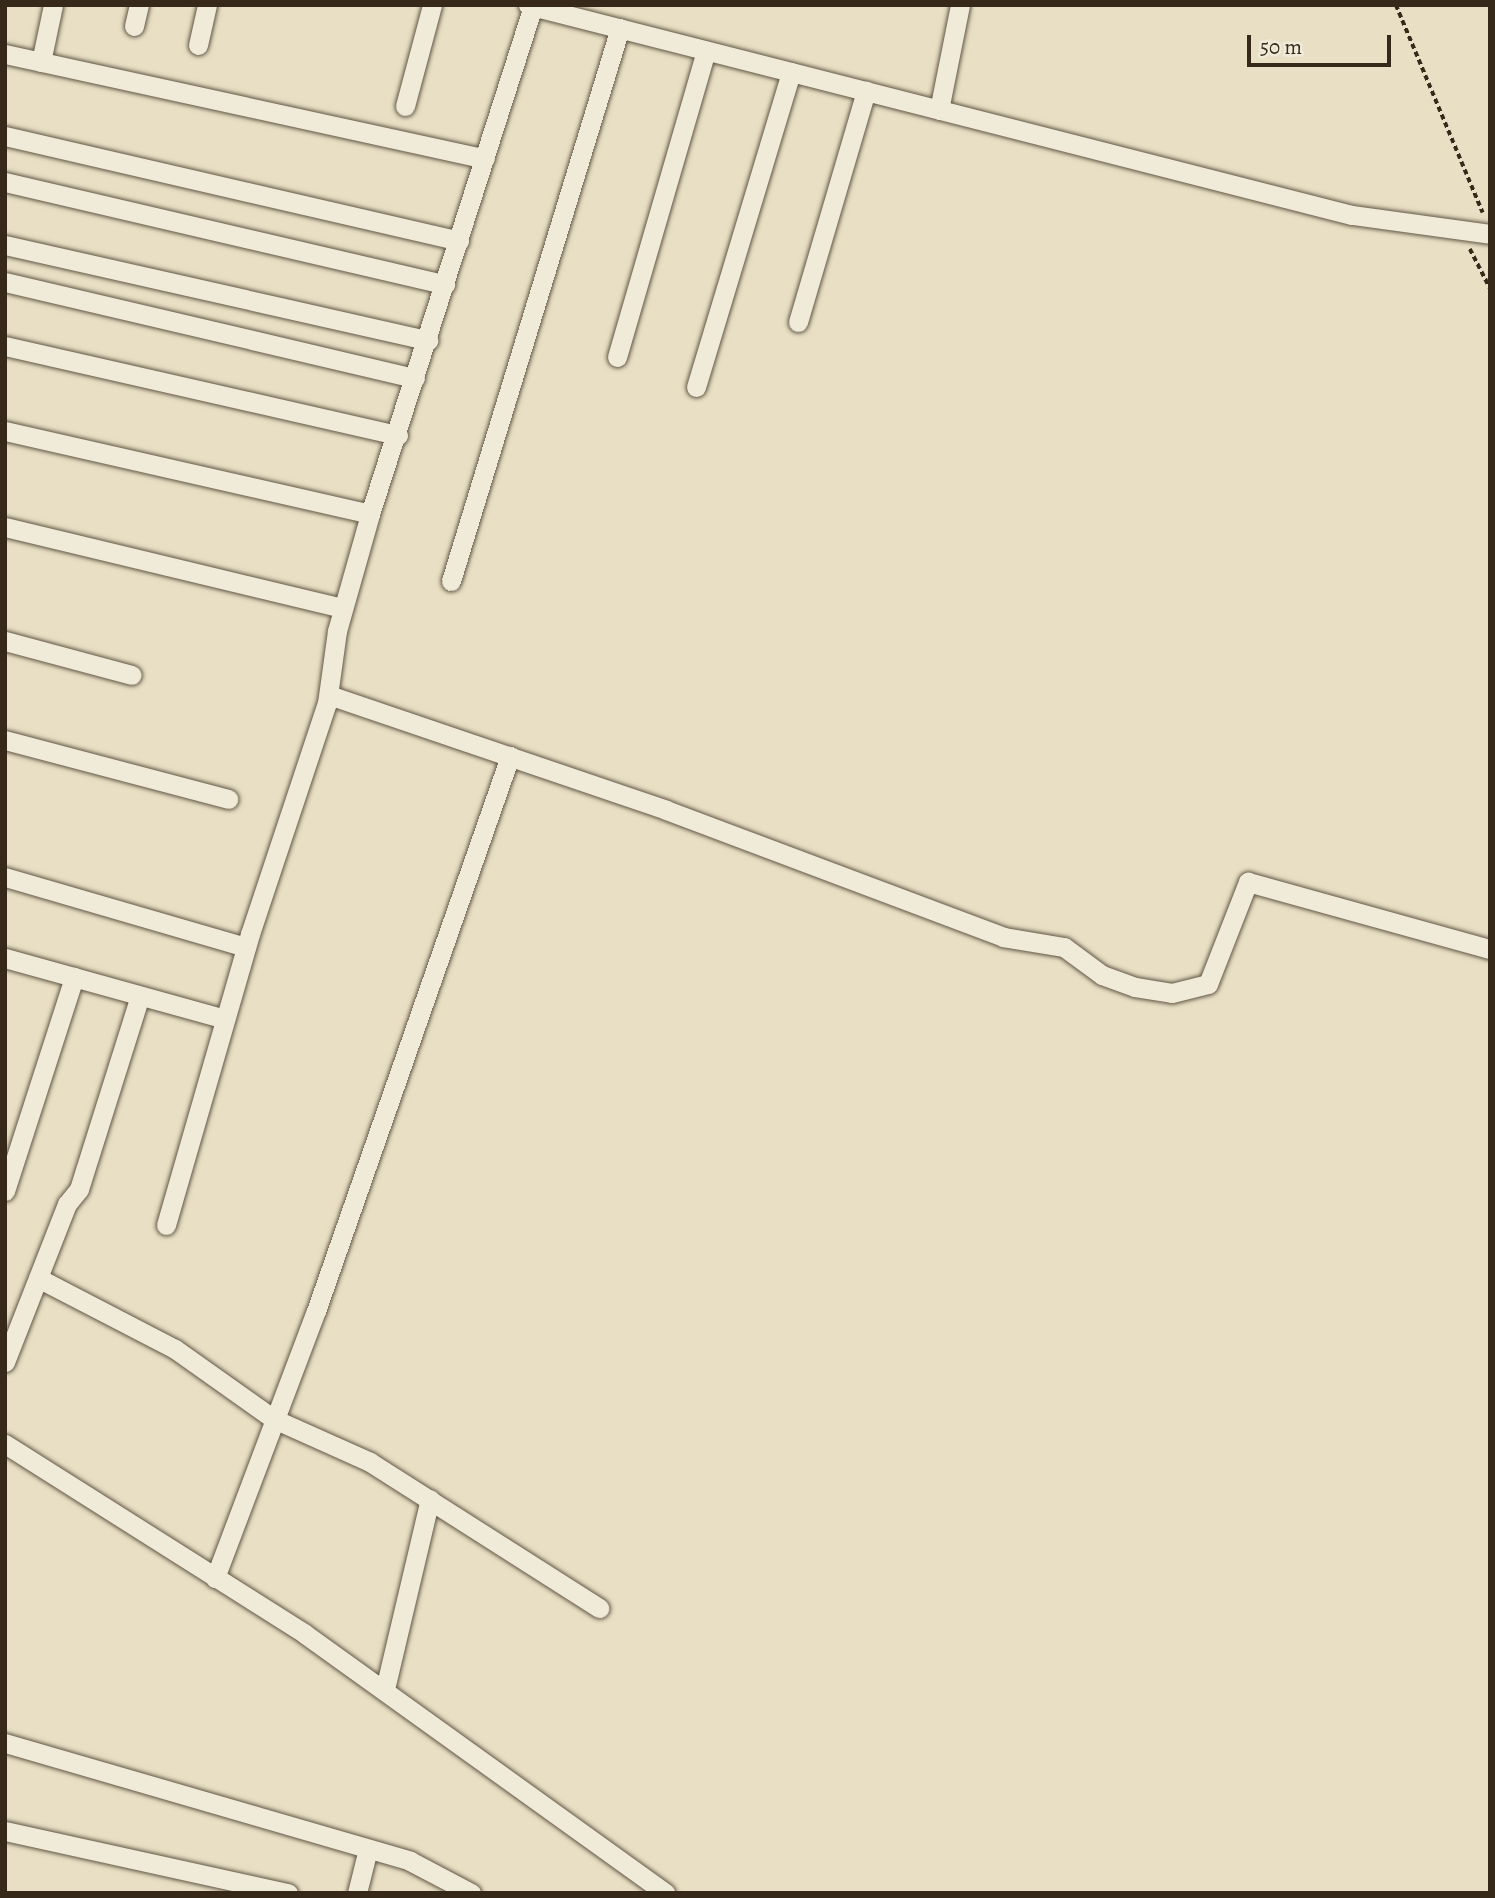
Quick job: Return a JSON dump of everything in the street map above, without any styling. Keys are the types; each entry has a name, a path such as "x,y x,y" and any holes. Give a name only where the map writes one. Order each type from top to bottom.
{"street":[{"path":"41,62 53,5"},
{"path":"134,26 139,5"},
{"path":"198,45 207,5"},
{"path":"405,106 432,5"},
{"path":"939,110 960,5"},
{"path":"166,1226 246,947 329,695 342,608 370,514 398,435 531,6 1352,215 1460,228 1487,226"},
{"path":"451,581 620,29"},
{"path":"617,357 706,51"},
{"path":"5,54 485,159"},
{"path":"696,387 791,72"},
{"path":"798,322 866,91"},
{"path":"5,136 459,241"},
{"path":"5,182 445,284"},
{"path":"5,245 428,340"},
{"path":"5,282 415,378"},
{"path":"5,345 398,435"},
{"path":"5,431 370,514"},
{"path":"5,527 342,608"},
{"path":"5,641 132,675"},
{"path":"329,695 510,757 1003,937 1064,947 1102,975 1135,987 1172,993 1208,984 1248,882 1490,949"},
{"path":"5,740 228,799"},
{"path":"215,1578 510,757"},
{"path":"5,877 246,947"},
{"path":"5,958 225,1019"},
{"path":"5,1191 74,977"},
{"path":"5,1362 67,1204 79,1191 140,996"},
{"path":"38,1278 175,1349 274,1419 370,1462 599,1608"},
{"path":"5,1444 385,1689 666,1893"},
{"path":"385,1689 430,1499"},
{"path":"5,1743 410,1861 437,1885 471,1893"},
{"path":"5,1831 288,1893"},
{"path":"357,1893 368,1849"}],"path":[{"path":"1396,5 1487,226"},
{"path":"1460,228 1490,288"}]}
